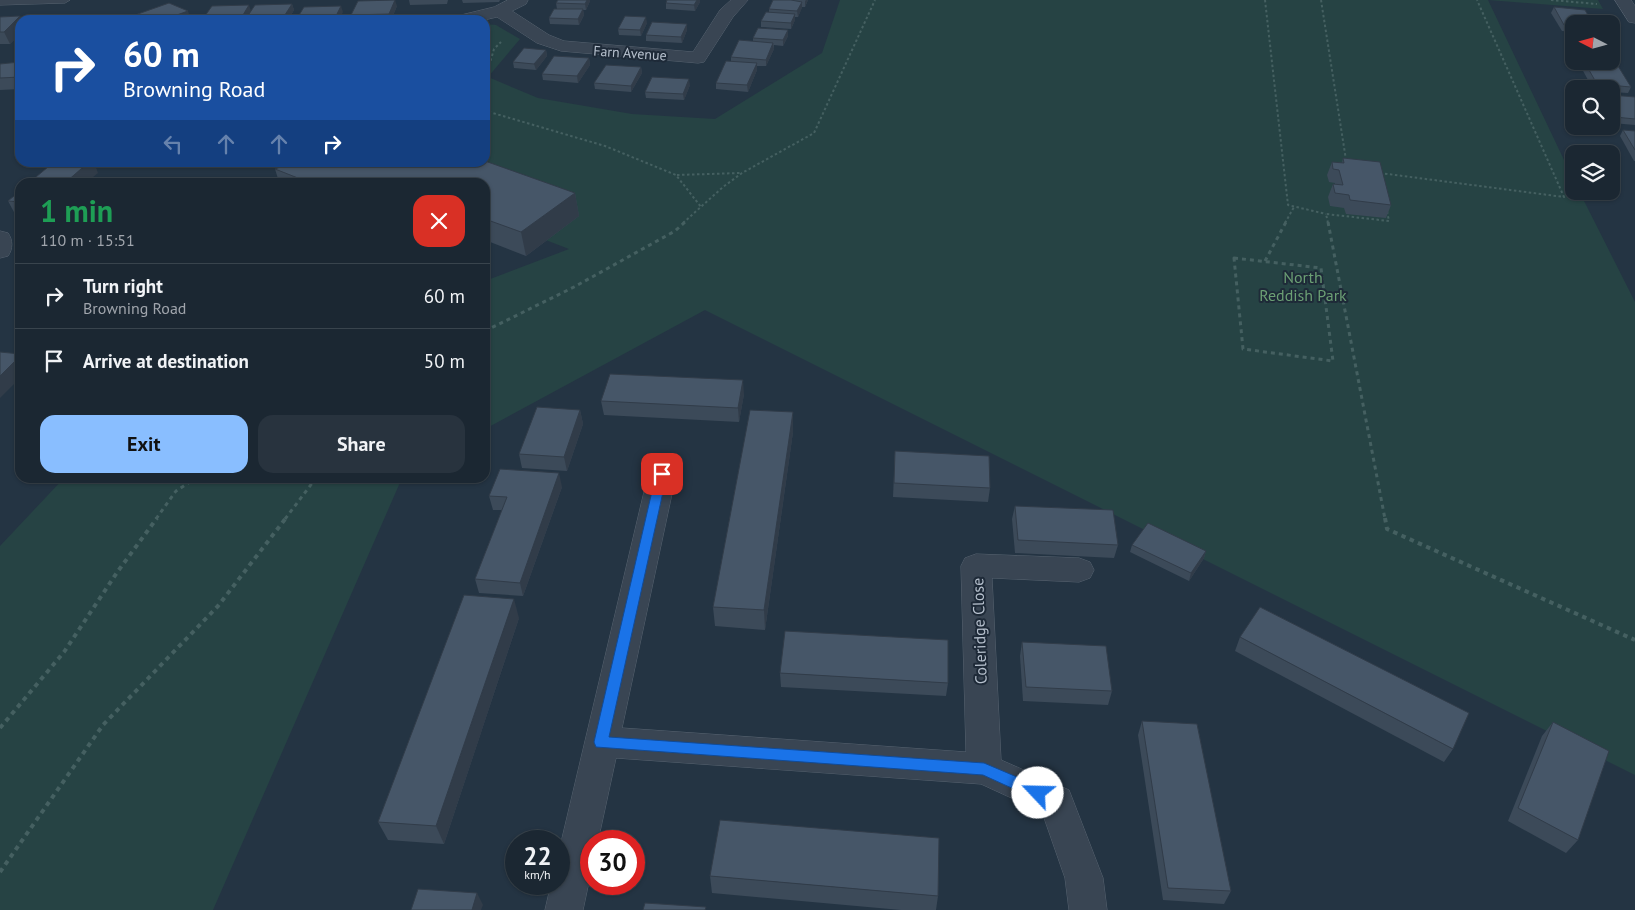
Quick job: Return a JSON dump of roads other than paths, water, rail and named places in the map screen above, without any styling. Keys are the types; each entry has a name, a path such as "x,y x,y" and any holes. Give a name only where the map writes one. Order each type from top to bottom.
{"street":[{"path":"484,15 500,11 520,0"},
{"name":"Farn Avenue","path":"500,11 543,39 574,48 698,58 726,14 740,0"},
{"path":"0,238 0,251"},
{"path":"564,910 662,474"},
{"name":"Coleridge Close","path":"984,769 976,566 1078,570"},
{"path":"601,742 984,769 1056,801 1084,878 1088,910"}],"lane":[{"path":"0,2 65,0"}],"park label":[{"name":"North Reddish Park","path":"1303,286"}]}
